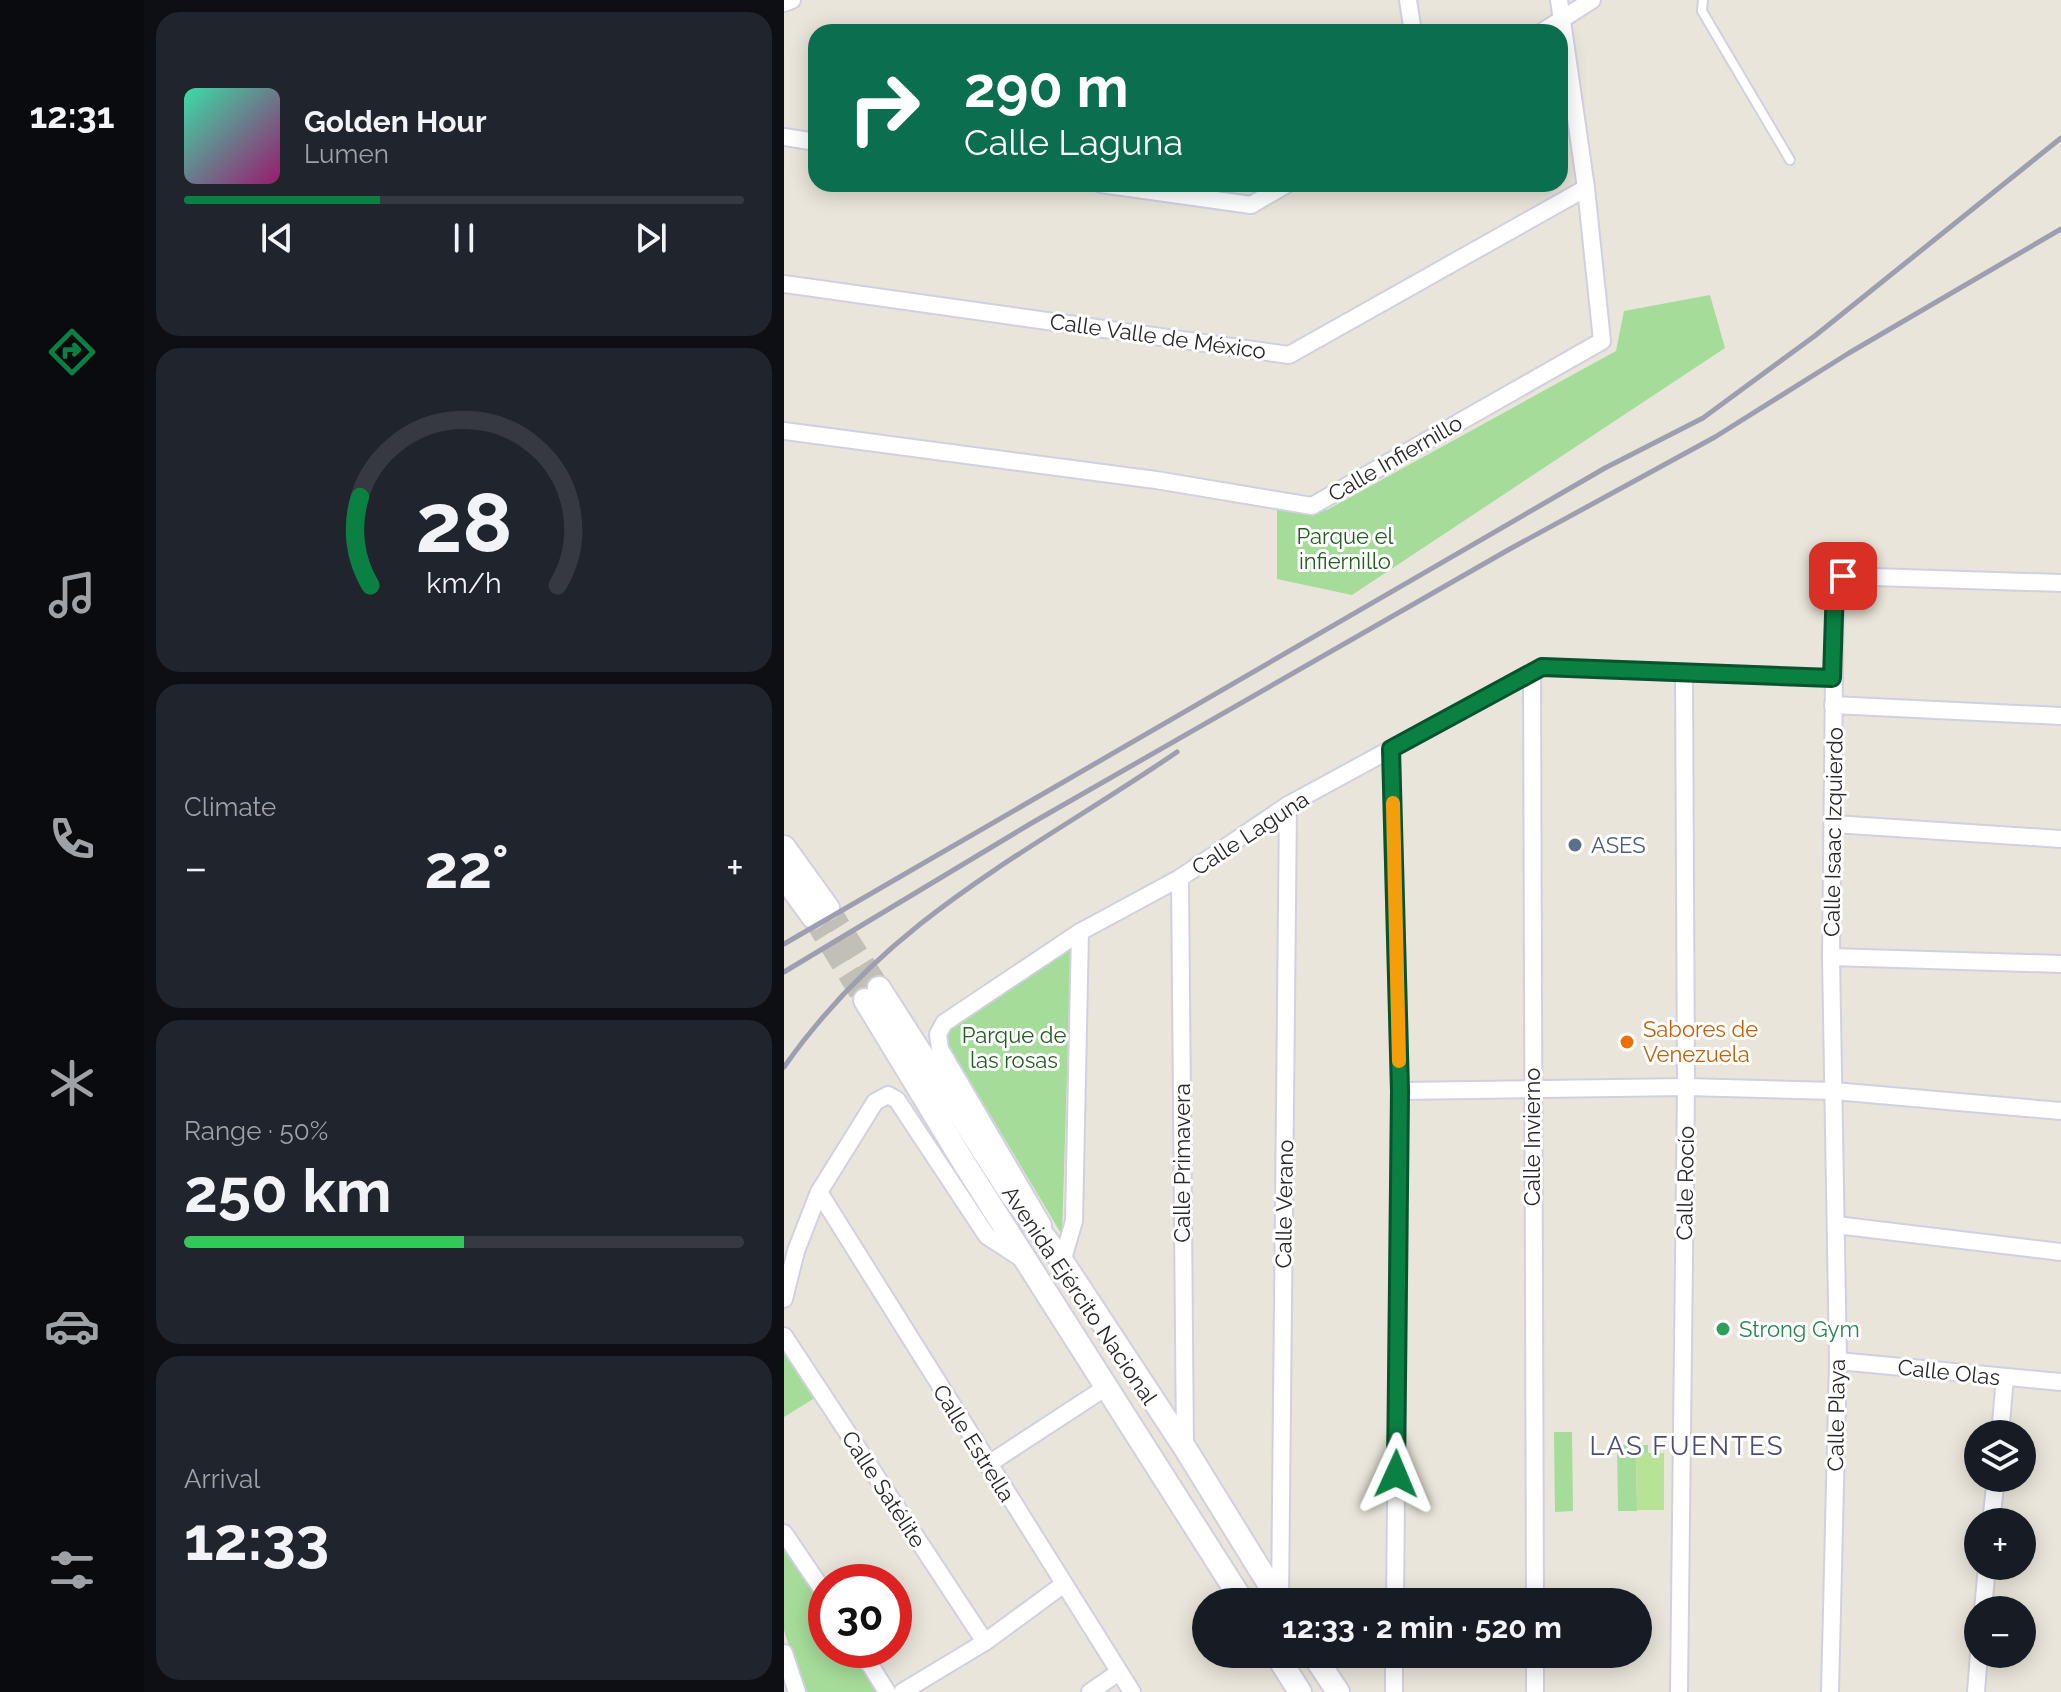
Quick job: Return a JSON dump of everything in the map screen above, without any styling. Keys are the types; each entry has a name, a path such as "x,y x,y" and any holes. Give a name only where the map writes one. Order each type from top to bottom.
{"main road":[{"path":"784,847 821,913 784,877"},
{"name":"Avenida Ejército Nacional","path":"1234,1588 1027,1262 872,994 1013,1197 1060,1258 1185,1448 1271,1588"},
{"path":"1285,1668 1300,1692"},
{"path":"1322,1668 1338,1692"}],"street":[{"path":"784,3 792,0"},
{"path":"1408,0 1412,24"},
{"name":"Calle Infiernillo","path":"1559,0 1561,24"},
{"path":"1556,24 1592,0"},
{"name":"Calle Infiernillo","path":"784,431 1156,480 1312,506 1602,341 1586,188 1568,68"},
{"path":"784,137 808,141"},
{"name":"Calle Valle de México","path":"784,284 1289,355 1586,188"},
{"path":"1158,192 1251,205 1273,192"},
{"name":"Calle Isaac Izquierdo","path":"1834,1091 1831,957 1835,584 1843,576 2061,583"},
{"name":"Calle Laguna","path":"1060,1258 1026,1191 940,1049 938,1034 944,1023 1080,932 1180,878 1288,805 1542,667 1832,678"},
{"name":"Calle Invierno","path":"1532,672 1535,1588"},
{"name":"Calle Rocío","path":"1679,1692 1686,1087 1684,673"},
{"path":"1833,705 2061,716"},
{"path":"1391,749 1400,1091 1395,1588"},
{"name":"Calle Verano","path":"1280,1588 1288,805"},
{"path":"1834,824 2061,839"},
{"name":"Calle Primavera","path":"1180,878 1185,1448"},
{"path":"1060,1258 1074,1221 1080,932"},
{"path":"1831,957 2061,964"},
{"path":"1400,1091 1531,1092 1686,1087 1834,1091 2061,1111"},
{"name":"Calle Playa","path":"1830,1692 1838,1361 1834,1091"},
{"path":"784,1299 796,1251 819,1192 875,1102 888,1095 897,1100 987,1236 1027,1262"},
{"name":"Calle Estrella","path":"819,1192 987,1465 1132,1692"},
{"path":"1836,1225 2061,1252"},
{"name":"Calle Satélite","path":"784,1336 985,1642"},
{"name":"Calle Olas","path":"1838,1361 2061,1382"},
{"path":"2001,1420 2005,1377"},
{"path":"987,1465 1108,1386"},
{"path":"784,1533 808,1568"},
{"path":"902,1692 985,1642 1064,1584"},
{"path":"784,1653 797,1692"},
{"path":"872,1668 887,1692"},
{"path":"1394,1668 1394,1692"},
{"path":"1535,1668 1535,1692"},
{"path":"1976,1692 1978,1668"},
{"path":"1090,1692 1119,1672"}],"lane":[{"path":"1703,0 1702,11 1790,160"}],"green space":[{"name":"Parque el infiernillo","path":"1710,295 1725,348 1352,595 1277,579 1277,508 1327,510 1616,351 1624,311"},
{"name":"Parque de las rosas","path":"1071,948 1062,1235 942,1034 1001,988"},
{"path":"784,1345 818,1396 784,1417"},
{"path":"1554,1432 1572,1432 1573,1511 1555,1512"},
{"path":"1617,1445 1648,1445 1648,1453 1636,1454 1637,1511 1618,1511"},
{"path":"1636,1453 1664,1453 1664,1510 1637,1510"},
{"path":"784,1538 808,1573 808,1668 869,1668 884,1692 803,1692 784,1630"}],"tunnel":[{"path":"828,908 879,988"},
{"path":"813,917 865,1000"}],"railway":[{"path":"784,944 1605,468 1703,418 1816,335 2061,138"},
{"path":"784,972 1030,824 1508,550 1715,437 1849,353 2061,229"},
{"path":"784,1067 826,1014 870,968 916,927 965,890 1177,752"}],"slow traffic":[{"path":"1393,803 1399,1061"}],"place":[{"name":"ASES","path":"1575,845"},
{"name":"Sabores de Venezuela","path":"1627,1042"},
{"name":"Strong Gym","path":"1723,1329"}],"district":[{"name":"LAS FUENTES","path":"1687,1446"}],"route":[{"path":"1396,1474 1400,1091 1391,749 1542,667 1832,678 1835,584 1843,576"}]}
